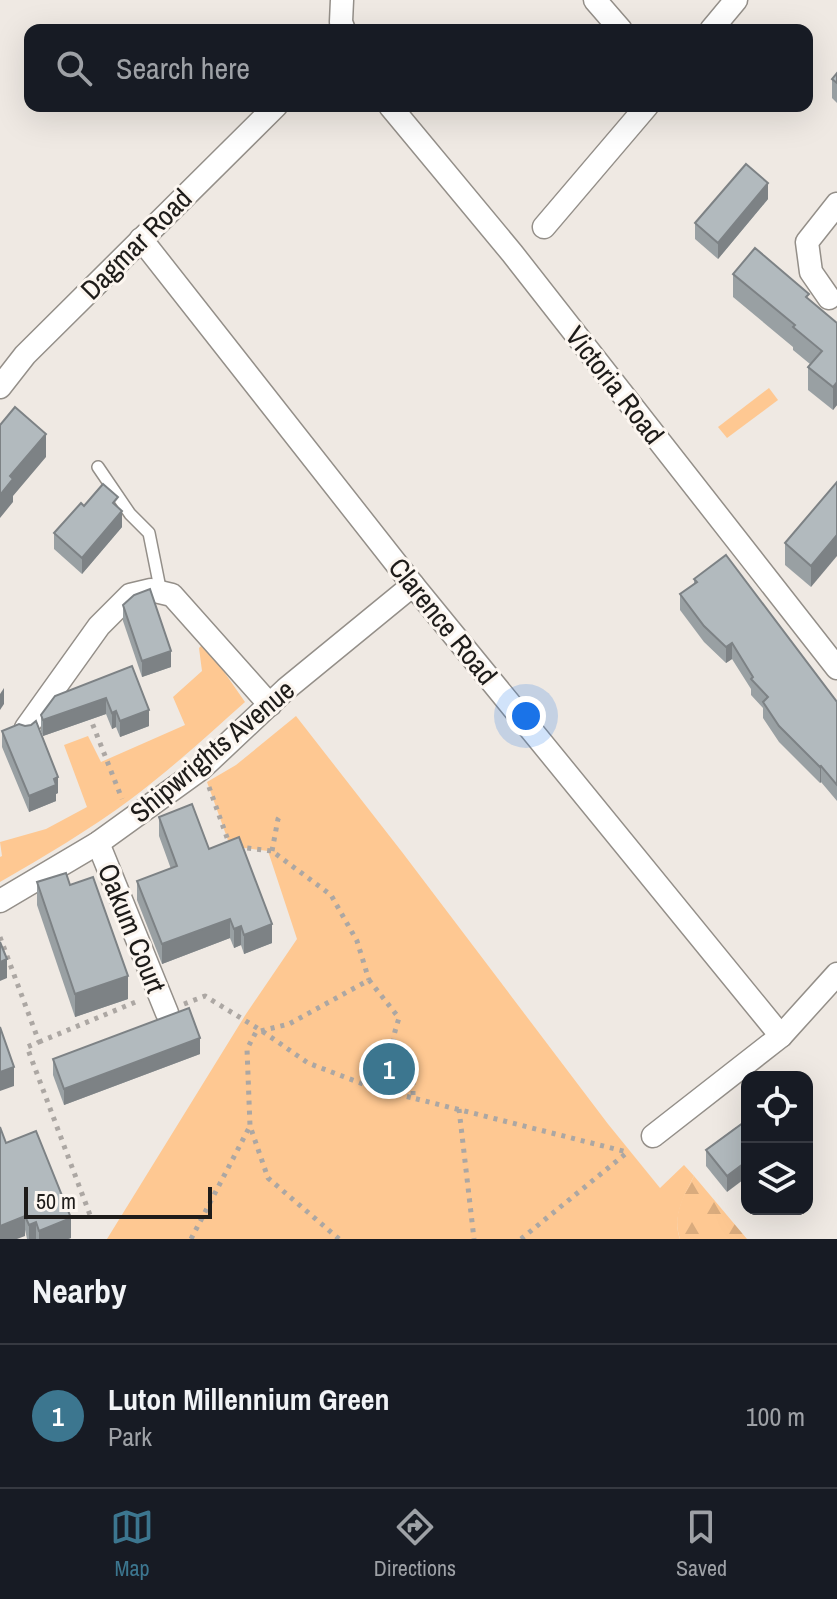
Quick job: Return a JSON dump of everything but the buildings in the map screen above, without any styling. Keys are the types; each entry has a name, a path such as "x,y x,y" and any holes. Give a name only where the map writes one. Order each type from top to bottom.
{"street":[{"path":"595,0 616,24"},
{"path":"716,24 736,0"},
{"name":"Dagmar Road","path":"0,387 25,355 270,112"},
{"name":"Victoria Road","path":"395,112 512,253 834,656"},
{"path":"544,227 642,112"},
{"path":"829,298 811,272 807,242 837,204"},
{"name":"Clarence Road","path":"141,239 413,585 781,1036"},
{"name":"Shipwrights Avenue","path":"0,901 98,843 202,768 286,689 413,585"},
{"path":"26,728 99,626 130,595 151,590 172,595 270,705"},
{"name":"Oakum Court","path":"98,843 164,1005"},
{"path":"653,1136 781,1036 837,974"}],"lane":[{"path":"98,467 130,514 149,533 161,593"}],"path":[{"path":"86,708 131,820"},
{"path":"202,768 230,846 272,851 331,895 357,941 369,980 399,1018 393,1046 395,1055 413,1072 413,1098"},
{"path":"272,851 282,813"},
{"path":"0,937 39,1042"},
{"path":"339,1239 268,1178 250,1126 247,1049 256,1032 289,1024 369,980"},
{"path":"90,1215 27,1047 164,1005 205,996 308,1063 376,1089 627,1152 521,1239"},
{"path":"459,1109 474,1239"},
{"path":"191,1239 250,1126"}],"green space":[{"path":"769,388 778,400 727,438 718,427"},
{"path":"204,643 245,702 131,799 0,882 0,842 46,829 87,807 64,745 88,736 101,762 185,725 173,697 202,671 199,648"},
{"path":"296,716 660,1188 684,1165 694,1176 678,1215 680,1239 107,1239 246,1014 297,939 268,851 230,846 207,782 236,765"},
{"path":"694,1176 747,1239 680,1239 678,1214"}],"place":[{"name":"Luton Millennium Green","path":"389,1069"}]}
